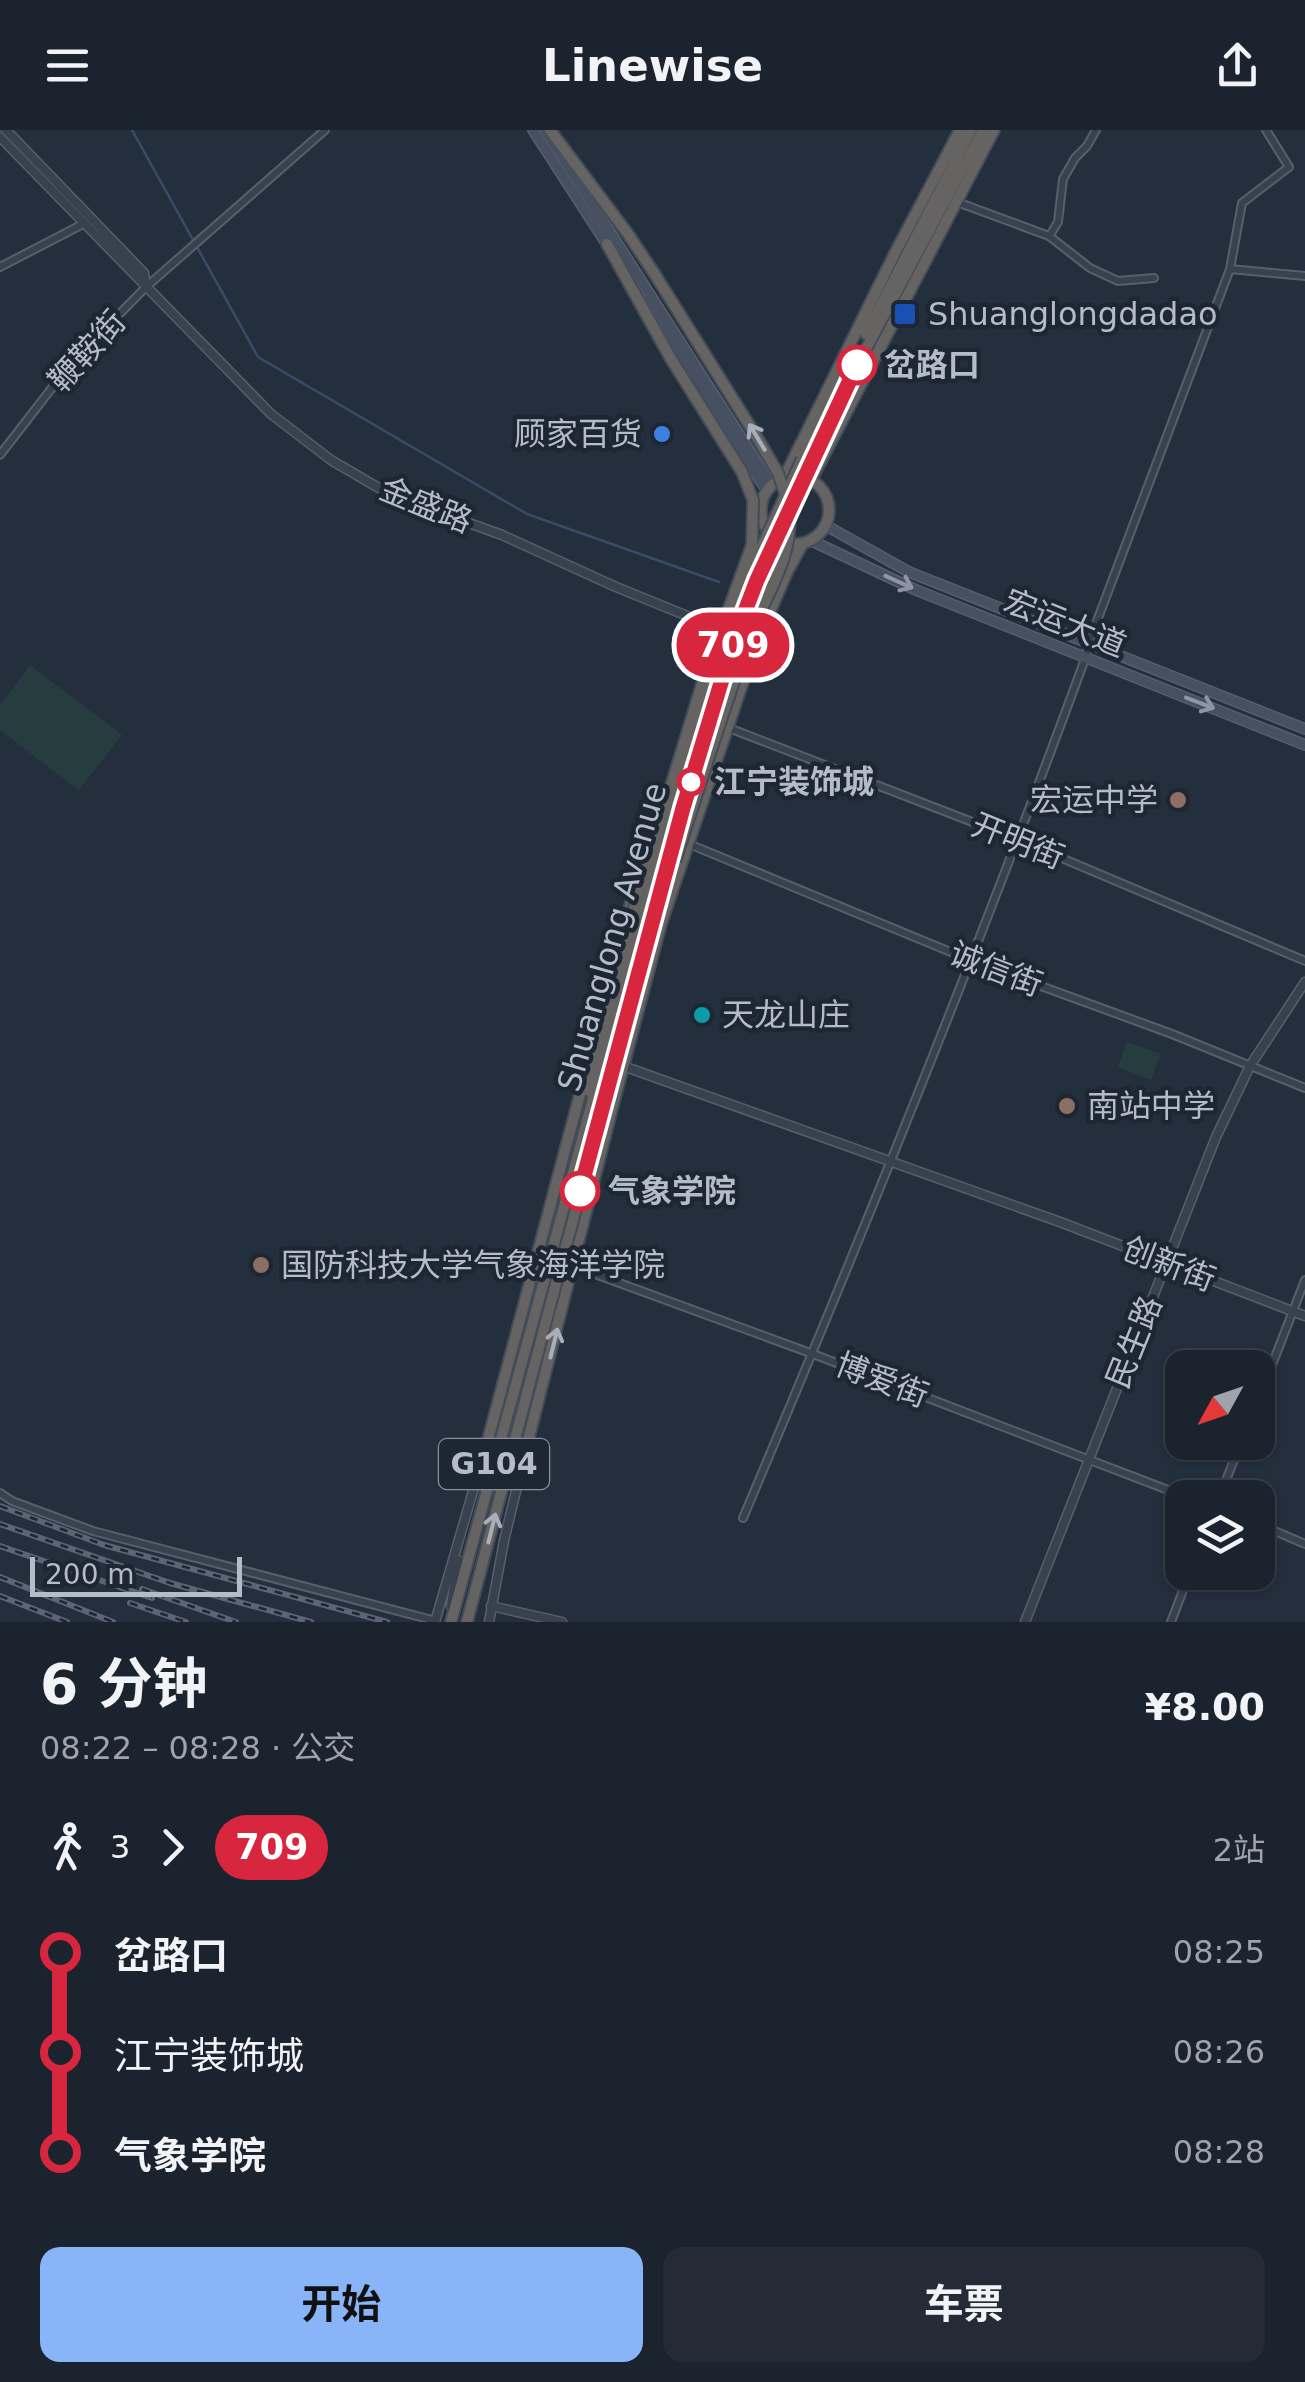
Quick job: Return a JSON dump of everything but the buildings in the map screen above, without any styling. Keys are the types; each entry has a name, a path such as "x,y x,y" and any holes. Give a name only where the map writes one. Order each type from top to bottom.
{"highway":[{"path":"548,130 654,273 778,473 788,501 787,547 750,635 652,923"},
{"path":"784,478 811,480 828,504 825,525 807,542 792,544 772,536 761,508 769,488 784,478 894,252 960,130"},
{"name":"Shuanglong Avenue","path":"467,1622 576,1159 673,809 724,642 751,570 802,459 970,130"},
{"name":"Shuanglong Avenue","path":"450,1622 734,640 757,580 850,377 982,130"},
{"path":"811,480 994,130"},
{"path":"576,1159 594,1066 635,904 705,674 752,545 753,500 742,472 671,358 607,244"},
{"name":"Shuanglong Avenue","path":"489,1436 622,929 717,628 766,527"},
{"name":"Shuanglong Avenue","path":"529,1437 662,924 756,644 788,570 807,542"}],"main road":[{"path":"533,130 769,488"},
{"path":"548,130 769,488"},
{"name":"宏运大道","path":"825,525 909,572 1305,729"},
{"name":"宏运大道","path":"807,542 1085,659 1305,745"}],"street":[{"name":"金盛路","path":"6,130 144,273 146,287"},
{"name":"鞭鞍街","path":"0,455 72,362 146,287 325,130"},
{"path":"1050,236 1058,222 1063,179 1096,130"},
{"path":"744,1518 1019,840 1230,269 1242,203 1289,167 1266,130"},
{"name":"金盛路","path":"0,137 270,414 346,469 388,494 502,535 756,644"},
{"path":"956,202 1050,236 1090,268 1118,281 1154,278"},
{"path":"0,267 84,224"},
{"path":"1230,269 1305,276"},
{"name":"开明街","path":"728,728 1019,840 1305,961"},
{"name":"诚信街","path":"688,844 970,960 1305,1088"},
{"name":"民生路","path":"1025,1622 1216,1136 1250,1066 1305,982"},
{"name":"创新街","path":"623,1066 1032,1212 1305,1316"},
{"name":"博爱街","path":"574,1266 1165,1489"},
{"path":"1275,1357 1305,1280"},
{"path":"0,1492 12,1501 93,1531 436,1622 489,1436"},
{"path":"489,1622 529,1437"},
{"path":"1275,1531 1305,1544"},
{"path":"450,1622 460,1541"},
{"path":"1171,1622 1183,1590"},
{"path":"491,1606 562,1622"}],"green space":[{"path":"30,665 122,735 79,790 0,730 0,705"},
{"path":"1127,1042 1161,1054 1151,1080 1118,1067"}],"waterway":[{"path":"132,130 258,357 527,514 719,582"}],"railway":[{"path":"0,1506 104,1545 387,1622"},
{"path":"0,1524 170,1583 311,1622"},
{"path":"0,1546 152,1598"},
{"path":"0,1577 113,1622"},
{"path":"142,1589 236,1622"},
{"path":"0,1596 67,1622"},
{"path":"130,1603 186,1622"}],"bus line":[{"name":"709","path":"580,1191 683,808 734,640 792,501 857,365"}],"place":[{"name":"Shuanglongdadao","path":"905,314"},
{"name":"岔路口","path":"857,365"},
{"name":"顾家百货","path":"662,434"},
{"name":"江宁装饰城","path":"691,782"},
{"name":"宏运中学","path":"1178,800"},
{"name":"天龙山庄","path":"702,1015"},
{"name":"南站中学","path":"1067,1106"},
{"name":"气象学院","path":"580,1191"},
{"name":"国防科技大学气象海洋学院","path":"261,1265"}]}
